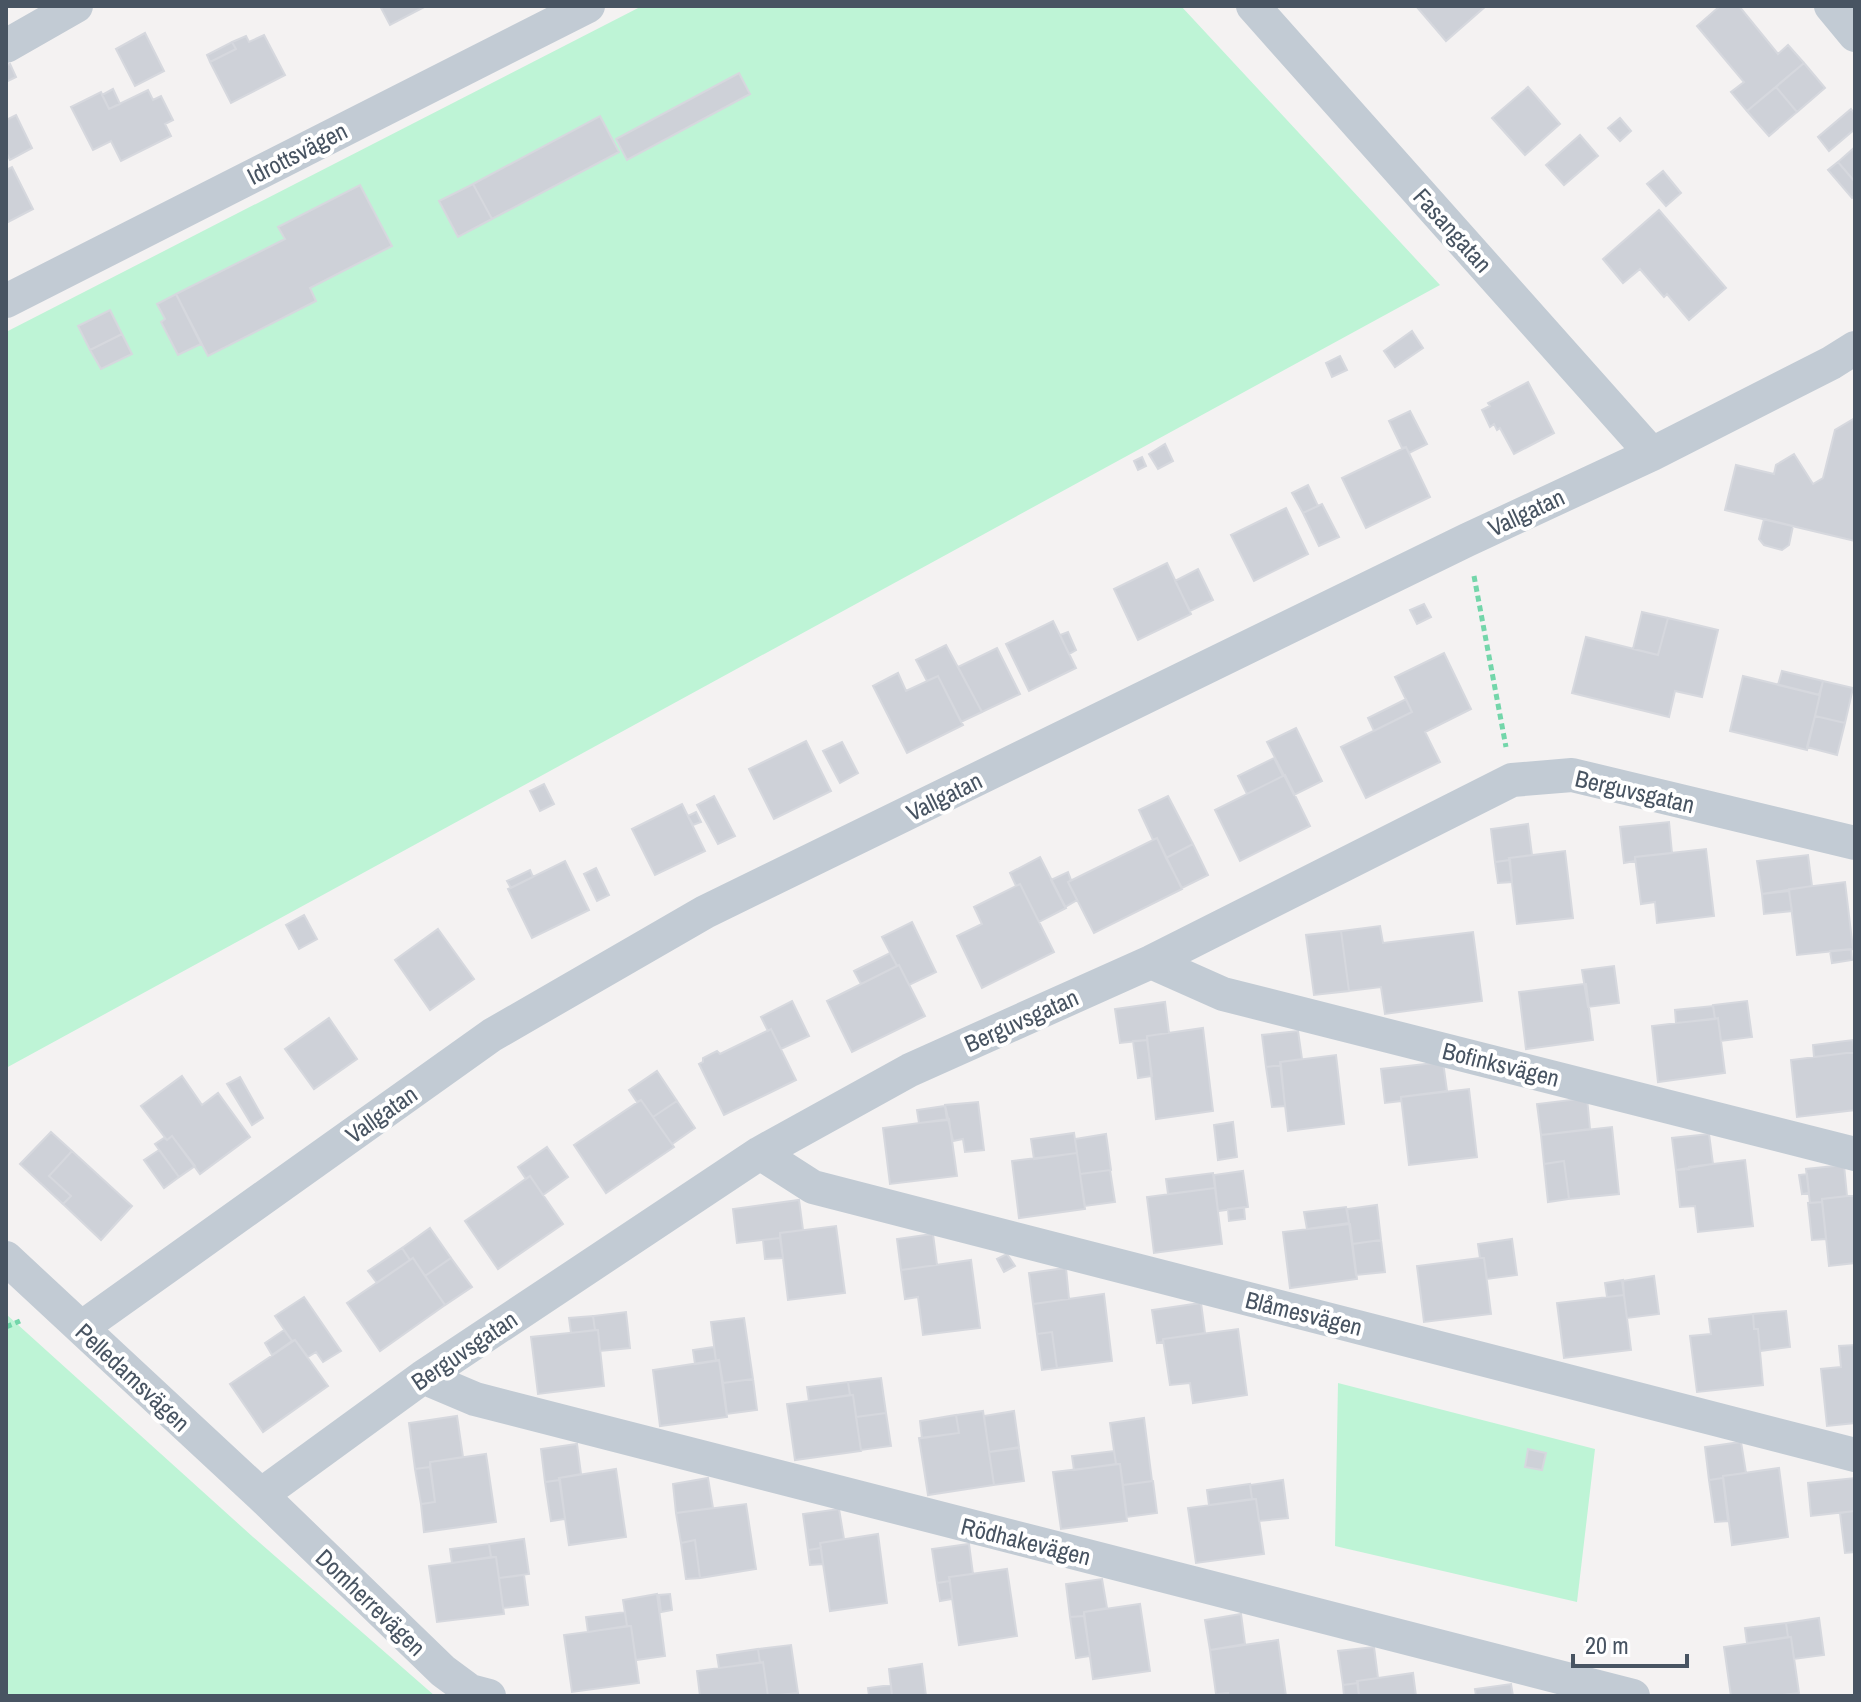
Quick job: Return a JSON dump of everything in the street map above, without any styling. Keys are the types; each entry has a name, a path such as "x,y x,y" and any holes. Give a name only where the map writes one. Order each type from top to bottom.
{"street":[{"path":"6,46 76,6"},
{"name":"Idrottsvägen","path":"6,301 588,6"},
{"name":"Fasangatan","path":"1253,6 1652,454"},
{"path":"1831,6 1855,35"},
{"name":"Vallgatan","path":"81,1328 492,1035 705,912 1467,540 1652,454 1855,348"},
{"name":"Berguvsgatan","path":"261,1495 423,1377 760,1153 910,1070 1151,962 1512,780 1572,775 1855,843"},
{"name":"Bofinksvägen","path":"1151,962 1223,994 1855,1154"},
{"name":"Blåmesvägen","path":"760,1153 813,1187 1855,1455"},
{"name":"Pelledamsvägen","path":"6,1258 261,1495"},
{"name":"Rödhakevägen","path":"423,1377 475,1399 1633,1696"},
{"name":"Domherrevägen","path":"261,1495 443,1671 470,1691 489,1696"}],"path":[{"path":"1467,540 1512,780"}],"green space":[{"path":"642,6 1181,6 1440,285 6,1068 6,332"},
{"path":"6,1314 253,1537 435,1696 6,1696"},
{"path":"1338,1383 1595,1449 1577,1602 1335,1546"}],"building":[{"path":"380,6 426,6 390,25"},
{"path":"1416,6 1486,6 1446,41"},
{"path":"1720,6 1739,6 1778,54 1788,45 1804,63 1747,111 1731,92 1744,82 1697,26"},
{"path":"145,33 164,71 135,86 116,49"},
{"path":"264,35 285,75 231,103 210,62 236,49 232,42 246,36 249,42"},
{"path":"232,42 236,49 210,62 207,55"},
{"path":"1804,63 1825,88 1797,112 1776,87"},
{"path":"10,64 16,77 6,82 6,65"},
{"path":"739,73 750,94 627,160 616,139"},
{"path":"1528,87 1560,124 1525,155 1492,118"},
{"path":"1776,87 1797,112 1769,136 1747,111"},
{"path":"113,89 120,104 109,109 102,95"},
{"path":"148,90 153,100 161,96 173,120 165,124 171,136 121,161 111,141 93,150 71,107 101,92 109,109"},
{"path":"1851,109 1855,114 1855,129 1829,151 1818,137"},
{"path":"16,115 32,148 10,160 6,152 6,120"},
{"path":"600,116 619,152 492,219 473,184"},
{"path":"1620,118 1631,131 1620,141 1608,128"},
{"path":"1580,135 1598,156 1564,185 1546,165"},
{"path":"1855,147 1855,182 1838,162"},
{"path":"1838,162 1855,182 1855,196 1852,198 1828,170"},
{"path":"12,167 33,209 6,223 6,170"},
{"path":"1663,171 1681,193 1666,206 1647,184"},
{"path":"473,184 492,219 458,237 439,201"},
{"path":"360,185 392,246 310,288 316,301 208,356 176,294 285,239 278,227"},
{"path":"1659,210 1726,288 1689,320 1640,269 1623,283 1603,259"},
{"path":"176,294 201,344 178,355 161,322 165,319 157,304"},
{"path":"110,310 122,334 90,350 78,326"},
{"path":"1412,331 1423,348 1395,367 1384,351"},
{"path":"122,334 132,354 101,369 90,350"},
{"path":"1340,356 1347,370 1332,377 1326,363"},
{"path":"1528,382 1554,433 1514,454 1500,428 1497,430 1494,424 1490,427 1482,410 1490,406 1488,403"},
{"path":"1410,411 1427,444 1409,453 1406,447 1402,448 1389,421"},
{"path":"1855,418 1855,541 1725,510 1736,465 1774,474 1776,465 1794,454 1813,484 1823,478 1835,430"},
{"path":"1165,444 1173,461 1158,469 1149,454"},
{"path":"1406,447 1430,497 1366,528 1342,478"},
{"path":"1142,457 1146,466 1138,470 1134,461"},
{"path":"1308,485 1318,506 1303,513 1292,493"},
{"path":"1322,504 1339,537 1319,546 1303,513"},
{"path":"1286,508 1308,554 1254,581 1231,535"},
{"path":"1764,519 1793,526 1789,545 1782,550 1764,545 1759,539"},
{"path":"1167,563 1191,614 1138,640 1114,589"},
{"path":"1198,569 1213,600 1190,611 1175,581"},
{"path":"1424,604 1431,617 1417,624 1410,610"},
{"path":"1642,612 1668,618 1658,655 1633,649"},
{"path":"1668,618 1718,630 1702,697 1675,691 1669,717 1572,693 1586,637 1658,655"},
{"path":"1053,621 1076,668 1029,691 1006,644"},
{"path":"1068,632 1076,650 1069,654 1060,635"},
{"path":"946,645 982,712 961,722 938,676 927,681 916,660"},
{"path":"997,648 1020,694 982,712 958,667"},
{"path":"1444,653 1471,709 1425,732 1440,762 1366,798 1341,747 1412,712 1395,677"},
{"path":"1782,671 1823,681 1819,695 1778,685"},
{"path":"898,673 906,691 938,676 963,725 907,753 873,686"},
{"path":"1743,676 1820,695 1807,750 1730,731"},
{"path":"1823,681 1853,688 1845,723 1815,716"},
{"path":"1406,699 1412,712 1374,731 1368,718"},
{"path":"1815,716 1845,723 1837,755 1807,747"},
{"path":"1296,728 1322,781 1294,795 1267,742"},
{"path":"806,741 831,791 774,819 749,769"},
{"path":"842,742 858,773 840,783 823,751"},
{"path":"1274,758 1283,776 1247,794 1238,776"},
{"path":"1285,775 1310,826 1240,861 1215,810"},
{"path":"544,784 554,804 540,811 530,791"},
{"path":"714,796 735,836 718,844 697,805"},
{"path":"1168,796 1193,844 1166,858 1157,838 1153,840 1139,810"},
{"path":"682,804 705,851 655,875 632,829"},
{"path":"696,812 701,822 693,825 688,816"},
{"path":"1669,822 1672,853 1635,857 1635,861 1624,863 1620,827"},
{"path":"1528,824 1532,855 1495,862 1491,829"},
{"path":"1157,838 1182,889 1094,933 1068,882"},
{"path":"1193,844 1208,875 1182,888 1166,858"},
{"path":"1706,849 1714,916 1657,923 1655,902 1641,904 1635,857"},
{"path":"1565,851 1573,918 1517,924 1509,858"},
{"path":"1808,855 1812,886 1762,894 1757,861"},
{"path":"1040,857 1066,908 1039,922 1020,884 1016,886 1010,873"},
{"path":"1510,860 1512,882 1498,883 1495,862"},
{"path":"565,861 589,910 532,938 508,889"},
{"path":"596,868 609,895 597,901 584,874"},
{"path":"530,870 533,877 511,888 507,881"},
{"path":"1068,872 1071,880 1068,882 1077,900 1065,907 1051,880"},
{"path":"1845,882 1853,949 1797,955 1789,889"},
{"path":"1020,884 1054,952 982,988 957,936 982,924 974,907"},
{"path":"1789,891 1792,911 1764,914 1762,894"},
{"path":"304,915 317,939 299,949 286,925"},
{"path":"912,922 936,972 909,985 882,937"},
{"path":"1380,926 1383,943 1473,932 1482,1001 1385,1014 1381,987 1349,991 1341,931"},
{"path":"438,929 474,979 430,1010 395,960"},
{"path":"1341,931 1349,991 1314,995 1306,935"},
{"path":"1851,949 1852,960 1832,963 1830,951"},
{"path":"890,953 897,966 861,984 854,971"},
{"path":"899,965 925,1016 852,1052 827,1001"},
{"path":"1614,966 1619,1003 1588,1007 1582,970"},
{"path":"1586,984 1593,1040 1526,1049 1519,992"},
{"path":"792,1001 809,1036 781,1049 761,1017"},
{"path":"1747,1001 1752,1037 1721,1041 1713,1005"},
{"path":"1165,1002 1169,1033 1147,1036 1147,1040 1120,1043 1115,1009"},
{"path":"1713,1006 1715,1019 1676,1023 1675,1010"},
{"path":"329,1018 357,1059 314,1089 285,1049"},
{"path":"1718,1018 1725,1073 1658,1082 1652,1026"},
{"path":"1203,1028 1213,1111 1156,1119 1147,1036"},
{"path":"771,1029 796,1080 724,1115 699,1064 703,1058 717,1051 720,1054"},
{"path":"1298,1031 1302,1059 1266,1067 1262,1035"},
{"path":"1147,1040 1152,1076 1138,1078 1133,1041"},
{"path":"1853,1040 1855,1052 1814,1057 1813,1045"},
{"path":"1855,1052 1855,1110 1797,1117 1791,1060"},
{"path":"1336,1055 1344,1124 1288,1131 1280,1062"},
{"path":"1443,1062 1447,1091 1401,1097 1401,1101 1385,1103 1381,1069"},
{"path":"1281,1065 1285,1106 1272,1107 1266,1067"},
{"path":"657,1071 677,1101 653,1117 629,1090"},
{"path":"182,1076 202,1105 218,1093 250,1137 200,1174 172,1136 167,1140 141,1106"},
{"path":"240,1077 263,1118 252,1125 227,1084"},
{"path":"1469,1089 1477,1157 1409,1165 1401,1097"},
{"path":"1587,1098 1590,1129 1541,1135 1537,1104"},
{"path":"641,1100 674,1147 606,1193 574,1145"},
{"path":"677,1101 695,1128 672,1144 653,1117"},
{"path":"978,1102 984,1150 965,1152 963,1139 953,1141 945,1105"},
{"path":"945,1106 947,1120 919,1123 917,1110"},
{"path":"949,1119 957,1176 890,1184 883,1128"},
{"path":"1233,1122 1237,1157 1218,1160 1214,1125"},
{"path":"1612,1127 1619,1194 1569,1199 1564,1161 1544,1164 1541,1135"},
{"path":"51,1132 72,1151 49,1176 71,1196 63,1204 20,1164"},
{"path":"1074,1133 1077,1153 1034,1159 1031,1139"},
{"path":"1106,1134 1111,1170 1080,1174 1075,1139"},
{"path":"1709,1134 1713,1164 1676,1170 1672,1138"},
{"path":"172,1136 195,1166 179,1177 155,1144"},
{"path":"547,1147 568,1177 543,1195 530,1176 526,1179 518,1167"},
{"path":"159,1150 179,1177 164,1188 144,1160"},
{"path":"72,1151 132,1206 101,1240 63,1204 71,1196 49,1176"},
{"path":"1077,1153 1085,1209 1019,1218 1012,1161"},
{"path":"1745,1160 1753,1226 1698,1232 1695,1206 1680,1207 1676,1170"},
{"path":"1564,1161 1569,1199 1548,1202 1544,1164"},
{"path":"1844,1165 1847,1196 1810,1203 1806,1169"},
{"path":"1110,1170 1115,1202 1085,1206 1080,1174"},
{"path":"1243,1171 1248,1207 1218,1211 1214,1175"},
{"path":"1213,1173 1215,1188 1168,1194 1166,1179"},
{"path":"1807,1174 1809,1193 1802,1194 1799,1175"},
{"path":"530,1176 563,1224 498,1269 465,1221"},
{"path":"1215,1188 1222,1244 1154,1253 1147,1197"},
{"path":"1855,1196 1855,1263 1829,1266 1822,1199"},
{"path":"799,1200 803,1230 780,1233 780,1238 737,1243 733,1209"},
{"path":"1822,1202 1826,1239 1812,1240 1808,1203"},
{"path":"1377,1205 1381,1240 1352,1244 1347,1209"},
{"path":"1244,1207 1245,1219 1229,1221 1228,1209"},
{"path":"1346,1207 1349,1223 1307,1229 1304,1212"},
{"path":"1350,1224 1357,1279 1290,1288 1283,1232"},
{"path":"836,1226 845,1293 788,1300 780,1233"},
{"path":"430,1228 451,1258 425,1276 402,1248"},
{"path":"933,1234 937,1265 901,1270 897,1239"},
{"path":"780,1238 783,1258 765,1259 763,1240"},
{"path":"1512,1239 1517,1275 1487,1279 1478,1244"},
{"path":"1381,1240 1385,1272 1356,1275 1352,1244"},
{"path":"402,1248 410,1260 377,1283 368,1271"},
{"path":"1007,1254 1015,1266 1004,1272 997,1259"},
{"path":"413,1258 445,1305 380,1351 347,1303"},
{"path":"451,1258 472,1287 445,1305 425,1276"},
{"path":"1484,1258 1491,1314 1424,1322 1417,1266"},
{"path":"971,1260 980,1328 923,1335 918,1297 905,1299 901,1270"},
{"path":"1066,1268 1069,1299 1033,1304 1029,1273"},
{"path":"1654,1276 1659,1314 1627,1318 1622,1281"},
{"path":"1623,1280 1624,1295 1607,1297 1605,1283"},
{"path":"1104,1294 1112,1361 1057,1368 1052,1332 1037,1334 1033,1304"},
{"path":"1624,1295 1631,1350 1564,1358 1557,1303"},
{"path":"304,1297 341,1351 323,1362 316,1352 308,1357 295,1340 292,1341 275,1316"},
{"path":"1201,1303 1205,1333 1163,1339 1163,1342 1157,1343 1152,1310"},
{"path":"1786,1311 1790,1347 1760,1351 1753,1314"},
{"path":"626,1312 630,1348 600,1351 593,1316"},
{"path":"1753,1314 1754,1329 1758,1329 1763,1385 1697,1392 1690,1336 1711,1334 1709,1319"},
{"path":"593,1316 595,1330 571,1333 569,1318"},
{"path":"744,1318 753,1379 723,1383 719,1360 716,1361 711,1322"},
{"path":"1238,1329 1247,1395 1193,1403 1190,1383 1170,1385 1163,1339"},
{"path":"284,1330 292,1341 272,1355 265,1343"},
{"path":"598,1330 604,1386 538,1394 531,1337"},
{"path":"1052,1332 1057,1368 1042,1370 1037,1334"},
{"path":"295,1340 328,1386 263,1432 230,1384"},
{"path":"1855,1345 1855,1423 1827,1426 1821,1369 1841,1367 1839,1346"},
{"path":"714,1347 716,1361 695,1364 693,1350"},
{"path":"719,1360 727,1417 660,1426 653,1370"},
{"path":"881,1378 886,1413 856,1417 848,1382"},
{"path":"753,1379 757,1410 727,1414 723,1383"},
{"path":"848,1382 850,1395 809,1401 807,1387"},
{"path":"853,1395 861,1451 795,1460 787,1404"},
{"path":"983,1411 994,1485 928,1495 919,1438 959,1433 956,1415"},
{"path":"1014,1411 1019,1447 989,1452 984,1416"},
{"path":"886,1413 891,1446 861,1450 856,1417"},
{"path":"956,1415 959,1433 922,1438 920,1421"},
{"path":"457,1416 463,1457 430,1462 430,1467 415,1469 409,1423"},
{"path":"1144,1418 1152,1481 1123,1485 1120,1464 1116,1464 1110,1423"},
{"path":"1741,1442 1746,1473 1709,1480 1705,1447"},
{"path":"577,1444 581,1474 545,1482 541,1449"},
{"path":"1019,1448 1024,1481 994,1485 989,1452"},
{"path":"1528,1449 1546,1453 1542,1470 1525,1467"},
{"path":"1114,1451 1116,1464 1074,1470 1072,1456"},
{"path":"486,1454 496,1522 424,1532 421,1504 435,1502 430,1462"},
{"path":"1120,1464 1127,1521 1061,1529 1053,1472"},
{"path":"430,1467 435,1502 421,1504 415,1469"},
{"path":"1779,1468 1788,1537 1732,1545 1723,1476"},
{"path":"616,1469 626,1537 569,1545 559,1478"},
{"path":"708,1478 713,1508 676,1513 673,1484"},
{"path":"1723,1478 1728,1521 1715,1522 1709,1480"},
{"path":"1855,1478 1854,1511 1811,1516 1808,1483"},
{"path":"560,1480 565,1519 551,1521 545,1482"},
{"path":"1283,1480 1288,1518 1259,1521 1256,1499 1252,1499 1250,1485"},
{"path":"1153,1481 1157,1513 1127,1517 1123,1485"},
{"path":"1250,1484 1252,1499 1209,1505 1207,1490"},
{"path":"1256,1499 1264,1554 1196,1563 1188,1508"},
{"path":"746,1504 756,1569 700,1578 695,1540 681,1543 676,1513"},
{"path":"839,1509 844,1539 820,1543 821,1548 808,1550 803,1514"},
{"path":"1854,1511 1855,1552 1845,1553 1840,1513"},
{"path":"878,1534 887,1603 830,1611 820,1543"},
{"path":"524,1539 529,1574 499,1578 496,1557 491,1557 489,1544"},
{"path":"695,1540 700,1578 686,1579 681,1543"},
{"path":"489,1544 491,1557 452,1563 450,1549"},
{"path":"969,1544 973,1574 949,1577 950,1581 937,1583 932,1549"},
{"path":"821,1548 823,1564 810,1565 808,1550"},
{"path":"496,1557 504,1614 437,1622 429,1566"},
{"path":"1007,1569 1017,1636 959,1645 949,1577"},
{"path":"524,1575 528,1605 503,1608 499,1578"},
{"path":"1102,1579 1107,1608 1070,1617 1066,1584"},
{"path":"950,1581 952,1599 940,1601 937,1583"},
{"path":"657,1594 665,1656 636,1660 623,1600"},
{"path":"670,1594 672,1610 661,1612 659,1595"},
{"path":"1140,1604 1150,1671 1093,1679 1084,1612"},
{"path":"625,1612 627,1626 588,1632 586,1617"},
{"path":"1241,1614 1245,1644 1210,1650 1205,1620"},
{"path":"1084,1616 1090,1656 1076,1658 1070,1617"},
{"path":"1819,1618 1824,1655 1794,1659 1786,1623"},
{"path":"1786,1623 1788,1637 1747,1643 1745,1628"},
{"path":"631,1626 639,1683 572,1692 564,1635"},
{"path":"1791,1637 1799,1693 1731,1696 1724,1647"},
{"path":"1278,1640 1286,1696 1216,1694 1210,1650"},
{"path":"791,1645 798,1693 768,1696 758,1649"},
{"path":"1374,1647 1378,1678 1343,1685 1338,1651"},
{"path":"758,1649 760,1663 719,1668 717,1655"},
{"path":"763,1662 768,1696 700,1696 697,1671"},
{"path":"922,1664 926,1696 892,1696 889,1669"},
{"path":"1413,1673 1416,1696 1359,1696 1357,1681"},
{"path":"1358,1683 1359,1696 1344,1696 1343,1685"},
{"path":"1511,1684 1513,1696 1476,1696 1475,1689"},
{"path":"891,1685 892,1696 869,1696 868,1688"}]}
